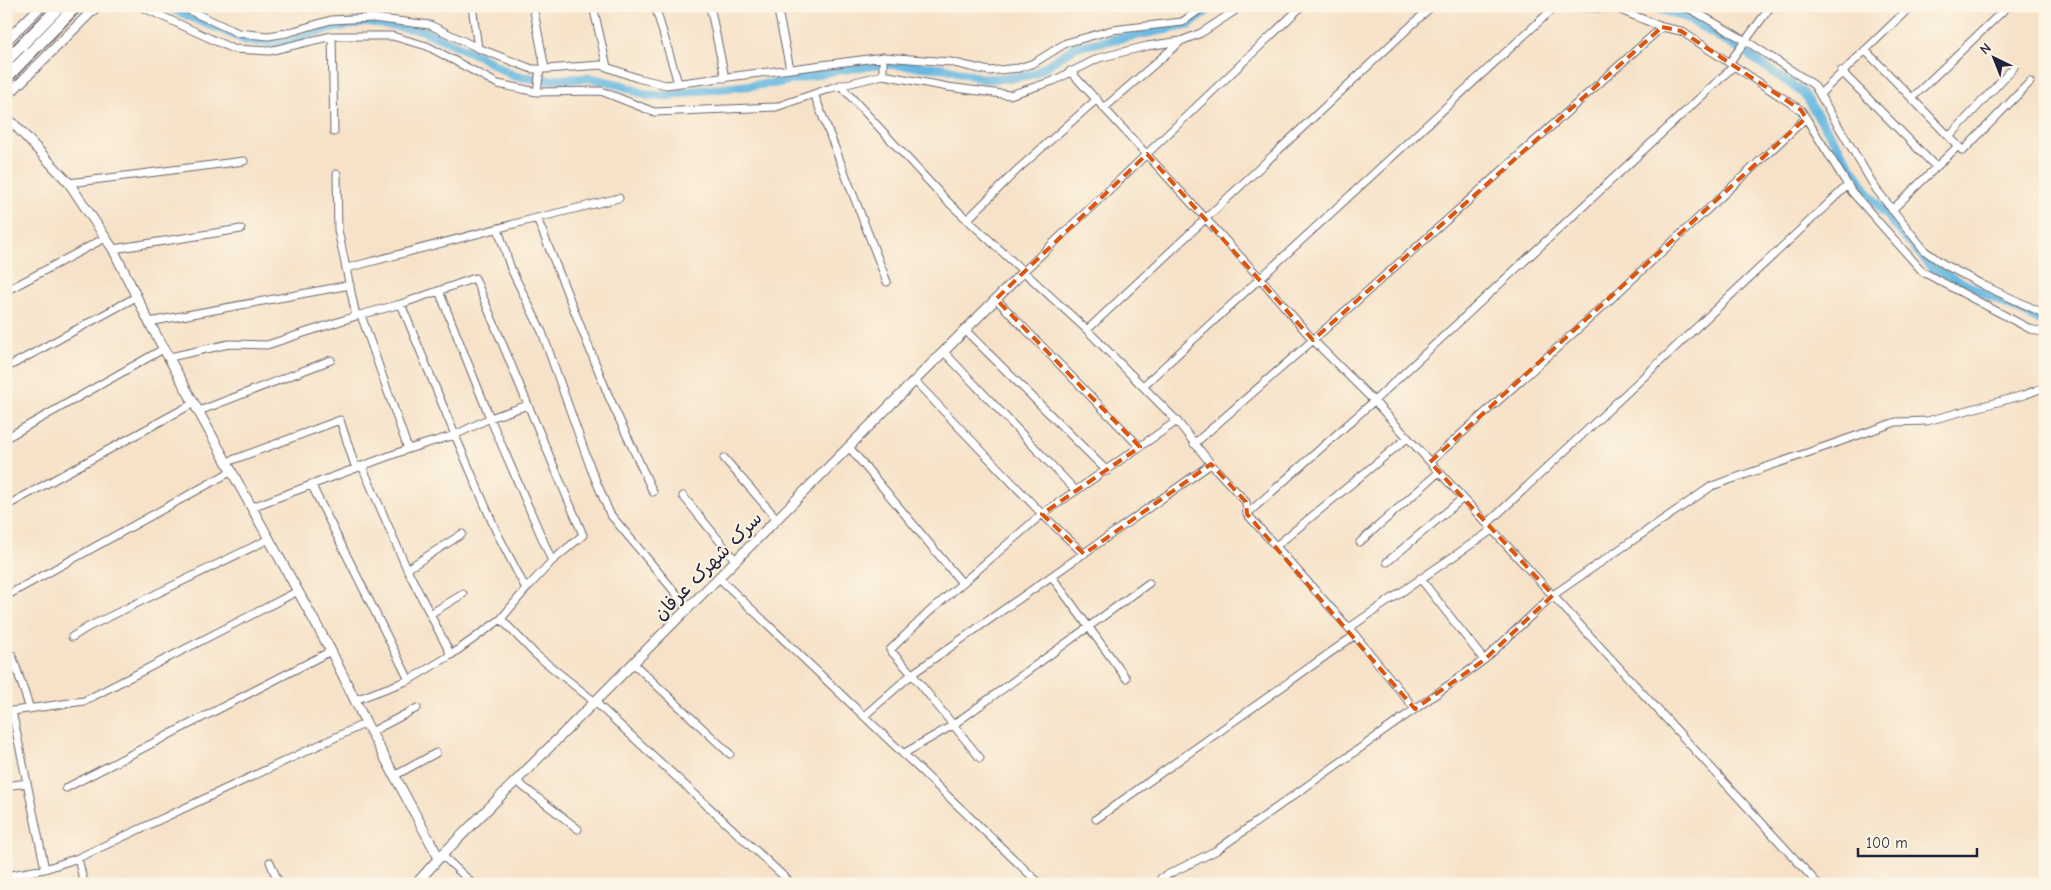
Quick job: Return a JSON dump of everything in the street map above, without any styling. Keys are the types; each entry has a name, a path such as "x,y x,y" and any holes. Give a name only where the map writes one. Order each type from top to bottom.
{"highway":[{"path":"6,61 60,6"},
{"path":"6,78 76,6"}],"street":[{"path":"6,41 41,6"},
{"path":"6,97 97,6"},
{"path":"140,6 233,49 269,51 332,36 392,36 427,46 498,84 537,92 601,91 654,112 776,107 840,85 883,75 948,87 1010,94 1053,81 1099,58 1147,46 1181,41 1201,33 1233,12 1238,6"},
{"path":"180,6 238,33 268,36 287,33 331,20 372,18 430,25 478,48 532,68 601,65 637,78 666,85 883,57 950,62 989,71 1019,68 1034,63 1066,43 1112,30 1182,22 1206,6"},
{"path":"472,6 478,48"},
{"path":"532,6 543,69 537,92"},
{"path":"594,6 607,67"},
{"path":"655,6 678,83"},
{"path":"710,6 725,78"},
{"path":"777,6 790,69"},
{"path":"1024,271 1302,6"},
{"path":"1086,330 1432,6"},
{"path":"1143,386 1556,6"},
{"path":"1560,6 1619,8 1662,27 1681,31 1801,110 1848,185 1923,272 2030,329 2045,333"},
{"path":"1680,6 1692,10 1746,41 1814,85 1876,189 1925,251 1945,265 2045,314"},
{"path":"1247,514 1374,401 1731,64 1771,6"},
{"path":"1820,94 1911,6"},
{"path":"1913,98 2008,6"},
{"path":"1194,444 1313,340 1662,27"},
{"path":"332,36 334,132"},
{"path":"1104,108 1181,41"},
{"path":"1865,50 1963,151 2030,82"},
{"path":"883,57 883,75"},
{"path":"1950,136 2014,68"},
{"path":"1070,71 1261,279 1313,340 1374,401 1818,884"},
{"path":"1842,71 1936,167"},
{"path":"840,85 946,200 1086,330 1177,421 1211,464 1246,502 1247,514 1349,628 1415,709"},
{"path":"814,94 887,282"},
{"path":"967,220 1017,170 1097,99"},
{"path":"1430,462 1598,312 1806,118"},
{"path":"6,121 13,123 69,183 112,249 298,591 394,776 440,856 473,884"},
{"path":"1892,210 1958,146"},
{"path":"69,183 244,161"},
{"path":"337,174 338,230 358,316 408,449"},
{"path":"1349,628 1489,527 1848,185"},
{"path":"347,268 620,198"},
{"path":"537,218 609,397 653,492"},
{"path":"498,229 511,269 542,332 591,469 610,514 689,608"},
{"path":"112,249 241,230"},
{"path":"6,292 105,238"},
{"name":"سرک شهرک عرفان","path":"416,884 440,856 634,664 1024,271"},
{"path":"170,357 229,344 267,346 401,304 476,278 584,535 552,560 502,619 451,655 409,680 355,700"},
{"path":"150,322 350,285"},
{"path":"439,291 490,418 552,560"},
{"path":"6,368 136,296"},
{"path":"996,299 1140,447"},
{"path":"401,304 496,531 526,589"},
{"path":"965,330 1107,470"},
{"path":"6,438 165,348"},
{"path":"944,352 1076,491"},
{"path":"6,506 197,407 331,360"},
{"path":"915,381 1042,514 1084,554"},
{"path":"1161,878 1217,850 1484,660 1552,595 1712,486 1896,422 1927,421 2024,395 2045,387"},
{"path":"252,507 408,449 455,435 490,418 528,405"},
{"path":"227,462 340,420 356,466 362,466"},
{"path":"980,758 912,674 890,650 962,582 1042,514 1177,421"},
{"path":"1276,546 1407,438"},
{"path":"849,447 962,582"},
{"path":"724,458 778,519"},
{"path":"864,716 912,674 1211,464"},
{"path":"362,466 407,569 451,655"},
{"path":"6,596 232,471"},
{"path":"1360,542 1438,472"},
{"path":"311,484 409,680"},
{"path":"683,496 736,561"},
{"path":"1387,562 1463,498"},
{"path":"407,569 462,534"},
{"path":"72,637 97,622 269,539"},
{"path":"1052,577 1126,678"},
{"path":"719,578 1040,884"},
{"path":"1420,578 1484,660"},
{"path":"903,754 953,725 1149,583"},
{"path":"45,869 27,782 9,712 84,701 298,591"},
{"path":"430,614 463,594"},
{"path":"502,619 535,654 595,702 792,884"},
{"path":"1096,819 1355,635"},
{"path":"66,788 330,651"},
{"path":"6,653 12,655 30,709"},
{"path":"634,664 730,754"},
{"path":"371,732 417,708"},
{"path":"6,876 45,869 78,858 366,722"},
{"path":"394,776 436,753"},
{"path":"516,781 578,829"},
{"path":"6,786 27,782"},
{"path":"78,858 84,884"},
{"path":"270,862 279,884"}],"highlighted area":[{"path":"1662,27 1681,31 1801,110 1806,118 1430,462 1553,595 1484,660 1415,709 1247,514 1246,502 1211,464 1084,554 1042,514 1140,447 996,299 1147,154 1313,340"}],"waterway":[{"path":"166,6 248,41 286,44 316,32 366,21 421,30 479,56 514,76 548,80 590,78 621,85 646,95 670,96 695,91 776,83 832,71 884,64 944,68 984,79 1034,74 1075,47 1189,25 1214,6"},
{"path":"1649,6 1685,17 1749,55 1803,93 1870,196 1932,268 2045,323"}]}
